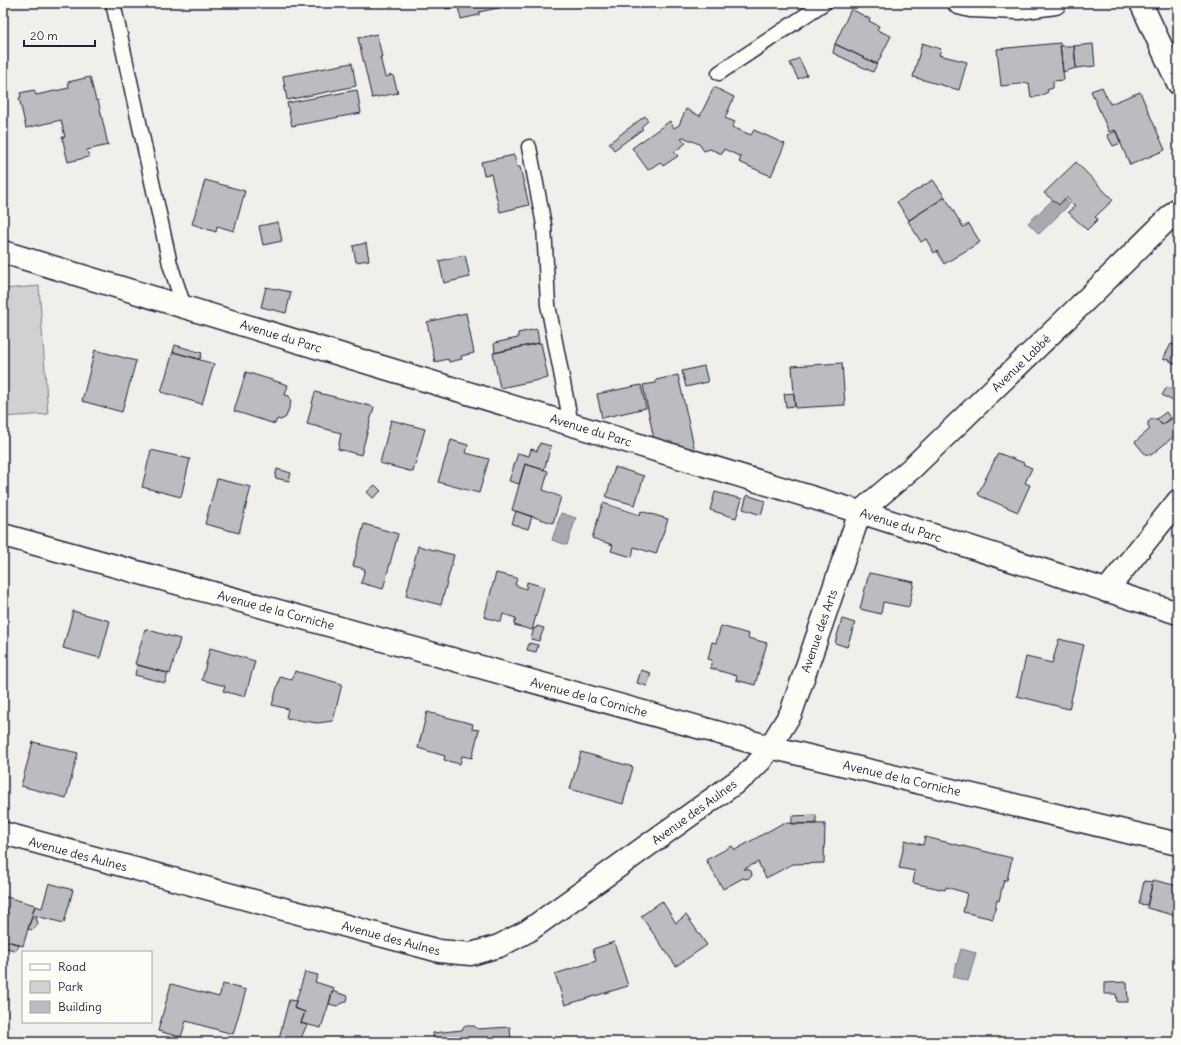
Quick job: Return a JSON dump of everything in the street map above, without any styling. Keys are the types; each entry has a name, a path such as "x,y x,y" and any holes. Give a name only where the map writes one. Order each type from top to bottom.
{"street":[{"path":"959,3 971,6 1019,8 1055,3"},
{"path":"1142,3 1178,83"},
{"name":"Avenue Labbé","path":"860,512 912,468 1178,209"},
{"name":"Avenue du Parc","path":"3,252 860,512 1178,613"},
{"path":"1106,591 1178,501"},
{"name":"Avenue des Arts","path":"770,747 791,713 860,512"},
{"name":"Avenue de la Corniche","path":"3,535 770,747 1178,844"},
{"name":"Avenue des Aulnes","path":"3,833 439,951 471,954 500,946 528,931 746,775 761,760 770,747"}],"lane":[{"path":"113,3 170,264 184,307"},
{"path":"719,73 824,3"},
{"path":"529,147 544,225 548,305 571,424"}],"green space":[{"path":"39,286 48,414 3,417 3,289"}],"shaded area":[{"path":"1060,193 1070,204 1039,234 1028,223"},
{"path":"561,513 576,518 567,545 552,540"},
{"path":"961,949 976,953 968,981 953,977"}],"building":[{"path":"444,3 514,3 511,4 512,5 479,12 479,15 461,19 458,7 446,9"},
{"path":"851,9 870,19 869,21 879,26 877,30 891,36 877,64 835,44"},
{"path":"377,34 382,57 380,57 385,77 393,75 398,93 372,98 358,38"},
{"path":"922,43 941,49 939,55 967,62 959,90 913,77"},
{"path":"1060,43 1064,80 1053,81 1053,88 1047,90 1048,92 1040,96 1031,97 1029,83 1001,86 997,49"},
{"path":"835,44 877,64 873,72 833,53"},
{"path":"1093,44 1095,66 1076,68 1074,46"},
{"path":"1060,46 1074,46 1076,68 1063,72"},
{"path":"799,58 807,75 798,79 790,63"},
{"path":"352,63 356,86 287,100 283,76"},
{"path":"90,77 96,101 98,100 108,145 87,150 89,157 68,162 62,137 65,137 61,120 26,128 19,98 21,97 20,93 34,90 36,95 69,88 68,82"},
{"path":"714,87 734,97 725,118 735,122 732,127 751,135 754,130 785,144 771,176 739,162 741,157 724,149 722,154 710,149 704,151 699,144 683,137 681,138 686,143 674,152 678,156 663,166 660,162 648,170 632,148 670,121 674,128 679,125 686,109 700,116"},
{"path":"1102,87 1110,104 1140,92 1165,150 1130,165 1115,130 1109,132 1091,91"},
{"path":"357,90 361,113 292,126 287,103"},
{"path":"645,116 648,121 641,127 643,129 614,150 609,143"},
{"path":"1116,131 1121,143 1113,146 1107,135"},
{"path":"514,155 517,167 520,167 529,205 500,212 491,174 484,175 481,162"},
{"path":"1076,162 1113,200 1095,217 1098,219 1087,230 1068,212 1075,206 1066,197 1059,205 1044,193"},
{"path":"205,180 245,191 234,231 217,226 216,232 192,224"},
{"path":"933,180 945,197 909,220 897,202"},
{"path":"945,197 963,227 969,224 980,242 944,264 937,251 934,253 926,239 921,242 908,221"},
{"path":"278,222 282,241 263,245 259,226"},
{"path":"366,243 369,260 356,262 353,246"},
{"path":"465,255 470,277 444,283 439,261"},
{"path":"266,287 291,292 286,313 261,307"},
{"path":"466,313 474,353 461,356 462,359 449,362 448,359 435,362 427,322"},
{"path":"537,329 539,343 495,353 494,343 518,338 518,333"},
{"path":"1178,338 1178,366 1167,359 1163,359 1171,344 1174,345"},
{"path":"541,343 548,378 500,388 493,353"},
{"path":"175,345 202,353 200,359 173,352"},
{"path":"95,350 136,361 122,412 82,401"},
{"path":"173,352 214,364 202,404 161,392"},
{"path":"842,363 845,405 795,408 792,366"},
{"path":"704,366 708,382 686,387 682,371"},
{"path":"246,372 288,385 285,395 289,396 291,402 286,417 281,420 277,419 275,424 234,411"},
{"path":"678,375 695,451 654,439 643,385 656,383 656,380"},
{"path":"1178,382 1178,404 1162,395 1167,387 1173,390"},
{"path":"641,385 646,408 602,418 597,394"},
{"path":"315,392 374,407 361,455 338,449 341,433 307,424"},
{"path":"794,393 795,406 786,407 784,394"},
{"path":"1166,412 1171,419 1162,425 1157,419"},
{"path":"1174,416 1178,421 1178,433 1151,455 1145,454 1135,442 1150,429 1148,427 1148,422 1152,419 1157,419 1162,425"},
{"path":"391,420 425,429 413,472 380,463"},
{"path":"451,440 468,445 466,453 489,459 479,493 438,482"},
{"path":"540,443 551,446 544,470 525,464 519,484 509,481 518,453 529,456 531,449 537,451"},
{"path":"151,450 190,459 181,497 142,487"},
{"path":"998,453 1024,463 1023,464 1032,468 1025,483 1030,485 1018,512 978,494"},
{"path":"525,464 548,471 543,490 561,497 553,523 512,510"},
{"path":"615,467 644,476 635,505 606,497"},
{"path":"277,469 291,473 289,481 275,478"},
{"path":"217,479 251,487 239,533 205,524"},
{"path":"375,485 381,491 373,498 367,492"},
{"path":"715,492 742,499 736,518 710,510"},
{"path":"747,495 765,501 761,515 743,509"},
{"path":"603,503 640,515 641,511 668,519 656,554 634,547 632,557 611,551 613,545 592,538"},
{"path":"516,511 532,517 528,529 512,524"},
{"path":"364,524 398,534 383,589 361,583 365,569 353,566"},
{"path":"418,546 454,555 441,605 406,596"},
{"path":"496,573 517,578 515,585 526,589 527,582 544,587 532,630 514,625 516,618 503,614 501,622 484,617"},
{"path":"869,573 914,582 909,607 883,602 881,614 860,609"},
{"path":"73,611 110,621 100,658 63,648"},
{"path":"842,619 855,623 847,647 835,643"},
{"path":"537,626 544,628 539,641 531,639 534,628"},
{"path":"721,626 749,634 748,638 767,643 755,685 736,680 737,676 710,668 712,660 708,659 712,642 716,643"},
{"path":"145,629 180,639 170,674 135,664"},
{"path":"1059,639 1084,645 1069,709 1017,696 1026,657 1052,663"},
{"path":"529,643 538,645 536,652 527,650"},
{"path":"210,648 255,661 245,697 223,691 225,686 202,680"},
{"path":"137,665 168,673 165,683 135,675"},
{"path":"641,670 651,673 647,686 637,683"},
{"path":"295,671 342,684 333,721 317,723 286,718 288,709 272,705 280,677 292,680"},
{"path":"427,712 473,724 472,729 479,730 472,758 462,756 460,764 444,760 445,756 418,748"},
{"path":"33,742 78,753 66,798 21,786"},
{"path":"581,752 633,767 623,804 570,789"},
{"path":"816,815 816,824 792,824 792,816"},
{"path":"783,823 825,824 824,863 793,864 766,878 758,862 744,869 751,871 751,877 746,879 743,878 723,889 706,860 732,846 735,850"},
{"path":"925,837 1012,858 1007,880 1004,880 999,901 997,900 993,919 963,912 967,893 946,887 945,890 913,883 915,871 899,868 905,840 923,845"},
{"path":"1153,880 1178,886 1178,915 1147,908"},
{"path":"1144,881 1153,882 1147,905 1139,904"},
{"path":"49,883 73,890 64,923 32,915 35,906 42,908"},
{"path":"3,896 35,905 23,946 3,940"},
{"path":"662,901 676,923 686,915 707,945 676,966 641,916"},
{"path":"32,917 36,918 38,923 32,930 28,929"},
{"path":"3,940 19,944 18,948 14,950 3,947"},
{"path":"614,942 628,986 565,1005 555,974 596,961 593,949"},
{"path":"305,972 318,975 315,982 334,988 321,1028 301,1023 305,1012 294,1008"},
{"path":"1127,982 1128,1002 1117,1002 1116,994 1104,994 1104,983"},
{"path":"171,984 219,997 223,984 246,990 233,1034 186,1021 181,1037 158,1031"},
{"path":"332,991 348,996 347,1001 337,1006 329,1004"},
{"path":"289,1000 296,1001 294,1008 305,1012 301,1023 307,1025 299,1042 278,1042"},
{"path":"465,1026 474,1026 478,1029 510,1027 511,1042 434,1042 433,1033 462,1030"}]}
